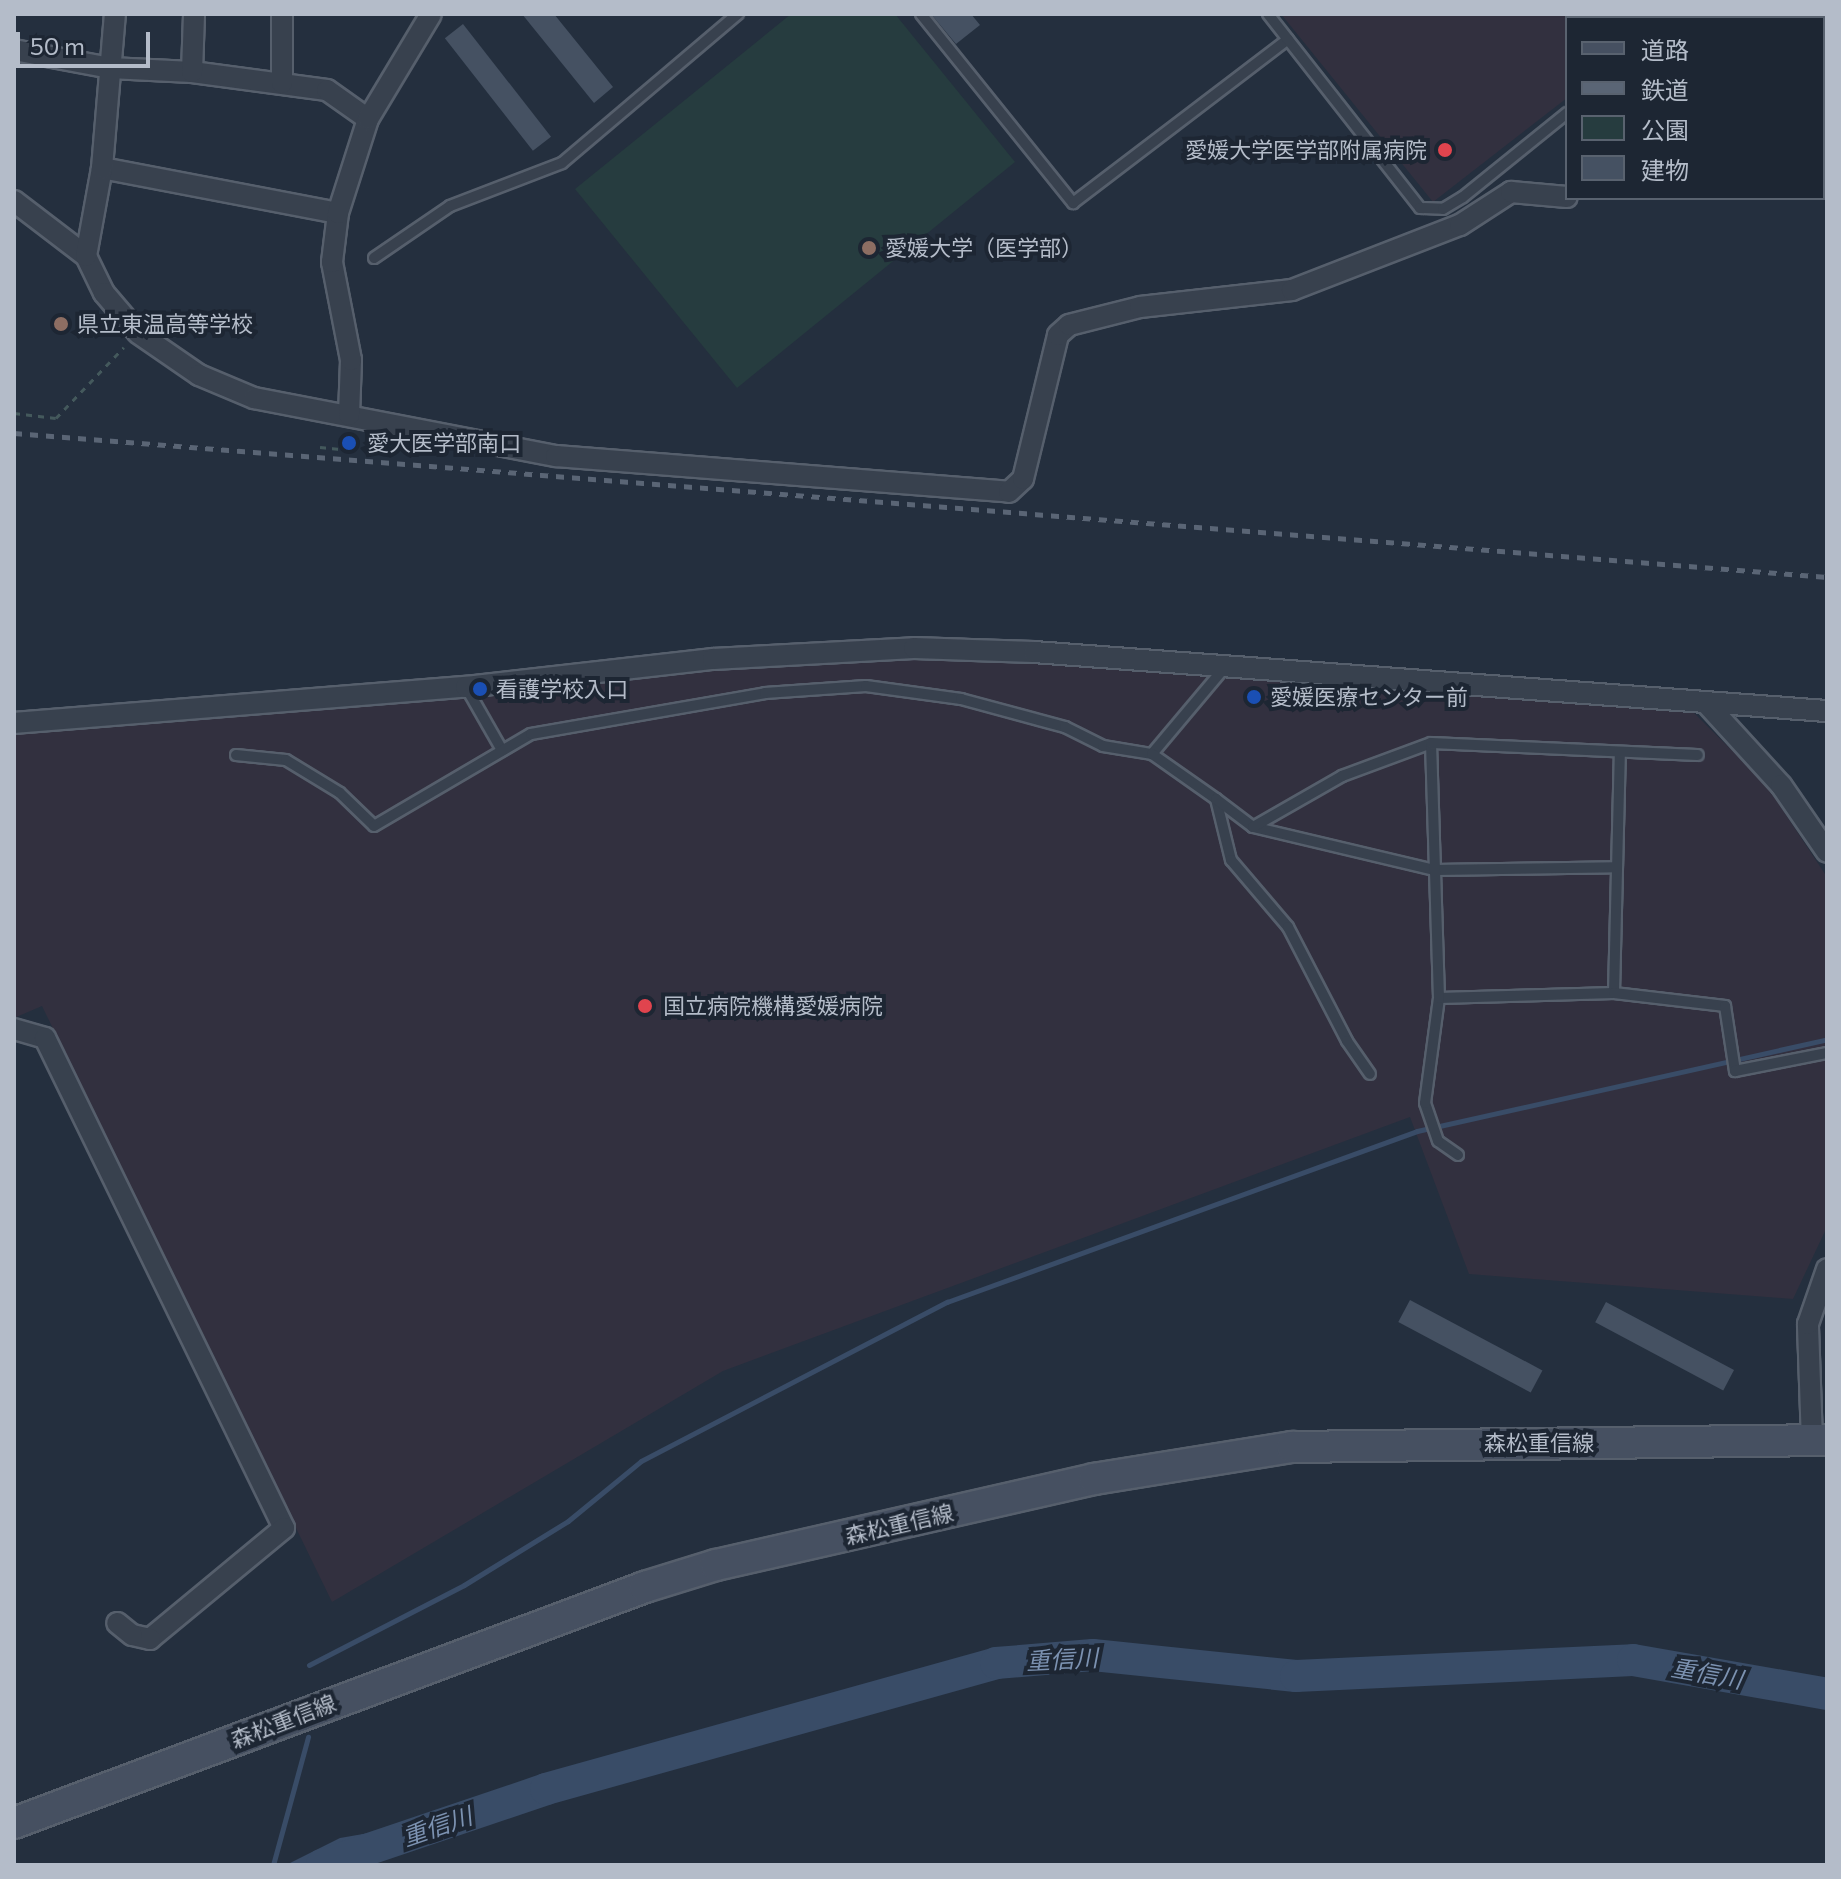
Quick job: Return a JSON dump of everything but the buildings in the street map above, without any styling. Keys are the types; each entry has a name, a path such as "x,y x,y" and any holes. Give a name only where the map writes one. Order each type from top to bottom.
{"main road":[{"name":"森松重信線","path":"14,1823 645,1587 716,1565 1094,1479 1305,1446 1819,1440"}],"street":[{"path":"86,256 102,168 115,14"},
{"path":"192,72 194,14"},
{"path":"282,14 282,83"},
{"path":"349,415 351,360 332,262 338,213 368,119 431,14"},
{"path":"14,50 110,68 192,72 327,90 368,119"},
{"path":"102,168 338,213"},
{"path":"14,201 86,256 104,293 138,333 199,375 254,398 556,456 1009,492 1023,479 1058,335 1069,325 1140,307 1292,290 1460,225 1511,192 1565,197"},
{"path":"14,723 466,687 713,659 914,648 1225,667 1827,711"},
{"path":"1706,703 1781,785 1827,852"},
{"path":"14,1029 45,1038 284,1528 150,1639 132,1635 117,1623"},
{"path":"1819,1440 1808,1324 1827,1269"}],"lane":[{"path":"374,258 450,206 562,163 738,14"},
{"path":"921,14 1073,203 1288,39"},
{"path":"1268,14 1420,208 1443,209 1463,197 1565,115"},
{"path":"1152,754 1225,667"},
{"path":"236,755 286,760 340,793 374,826 531,734 765,693 866,686 961,699 1065,727 1103,746 1152,754 1253,827 1435,870 1617,867"},
{"path":"466,687 502,750"},
{"path":"1431,743 1439,998 1425,1103 1438,1141 1458,1155"},
{"path":"1253,827 1342,776 1431,743 1620,754 1698,755"},
{"path":"1614,993 1620,754"},
{"path":"1216,799 1231,860 1288,927 1347,1041 1370,1074"},
{"path":"1439,998 1614,993 1725,1006 1735,1071 1827,1053"}],"path":[{"path":"14,413 56,418 138,333"},
{"path":"320,447 340,449"}],"shaded area":[{"name":"愛媛大学医学部附属病院","path":"1281,14 1677,14 1565,16 1565,100 1433,202"},
{"path":"911,656 1022,657 1690,709 1765,783 1827,877 1827,1227 1793,1299 1469,1274 1410,1117 723,1371 332,1602 42,1006 14,1018 14,734 714,668"}],"green space":[{"path":"791,14 895,14 1015,162 737,388 575,189"}],"water":[{"path":"392,1829 339,1865 286,1865 340,1838"}],"waterway":[{"path":"309,1665 464,1585 568,1521 641,1461 947,1302 1417,1131 1827,1039"},
{"name":"重信川","path":"322,1865 546,1789 996,1663 1093,1655 1296,1676 1633,1660 1827,1694"},
{"path":"273,1865 308,1737"}],"railway":[{"path":"14,433 1827,577"}],"place":[{"name":"愛媛大学医学部附属病院","path":"1445,150"},
{"name":"愛媛大学（医学部）","path":"869,248"},
{"name":"県立東温高等学校","path":"61,324"},
{"name":"愛大医学部南口","path":"349,443"},
{"name":"看護学校入口","path":"480,689"},
{"name":"愛媛医療センター前","path":"1254,697"},
{"name":"国立病院機構愛媛病院","path":"645,1006"}]}
